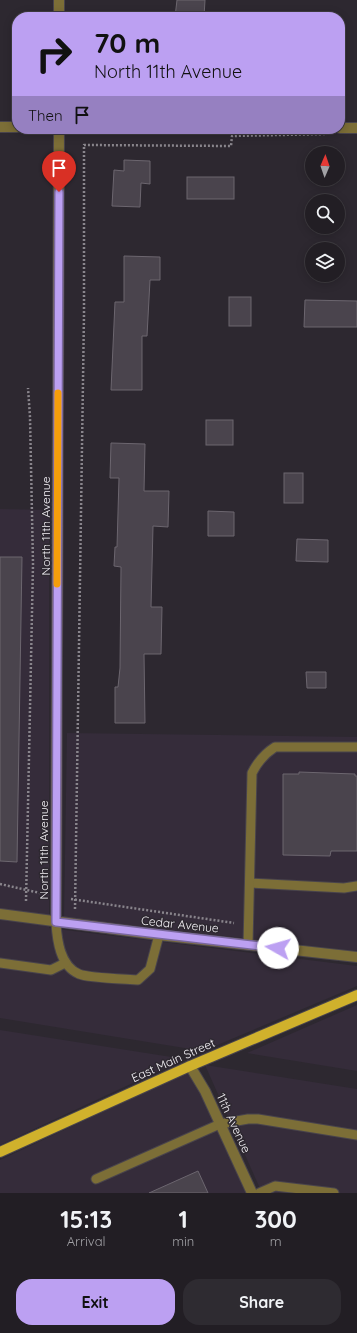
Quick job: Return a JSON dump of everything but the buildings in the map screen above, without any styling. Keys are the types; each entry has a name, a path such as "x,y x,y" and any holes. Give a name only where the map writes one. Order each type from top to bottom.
{"main road":[{"name":"East Main Street","path":"0,1152 190,1066 357,995"}],"street":[{"path":"59,0 59,12"},
{"path":"0,126 12,127"},
{"path":"345,130 357,128"},
{"name":"North 11th Avenue","path":"56,922 59,134"},
{"name":"Cedar Avenue","path":"0,914 159,935 357,957"},
{"name":"11th Avenue","path":"190,1066 204,1091 252,1193"}],"lane":[{"path":"248,945 252,774 260,760 275,747 357,747"},
{"path":"250,883 344,888 357,886"},
{"path":"56,922 58,943 65,962 79,974 138,980 150,969 159,935"},
{"path":"0,962 50,970 65,962"},
{"path":"96,1179 220,1124 248,1119 258,1119 357,1135"},
{"path":"259,1193 275,1186 334,1193"}],"path":[{"path":"74,915 76,900 76,809 80,643 84,145 231,146 232,136 274,134"},
{"path":"25,918 27,891 33,564 30,416 28,388"},
{"path":"0,884 56,897 249,925"}],"shaded area":[{"path":"0,509 49,510 49,928 357,966 357,986 203,1051 0,1018"},
{"path":"67,733 357,737 357,951 64,918"},
{"path":"357,1005 357,1071 247,1053"},
{"path":"0,1030 184,1059 0,1145"},
{"path":"205,1065 357,1089 357,1193 262,1193"},
{"path":"190,1071 246,1193 0,1193 0,1160"}],"slow traffic":[{"path":"57,584 58,393"}],"route":[{"path":"59,192 56,922 278,948"}]}
